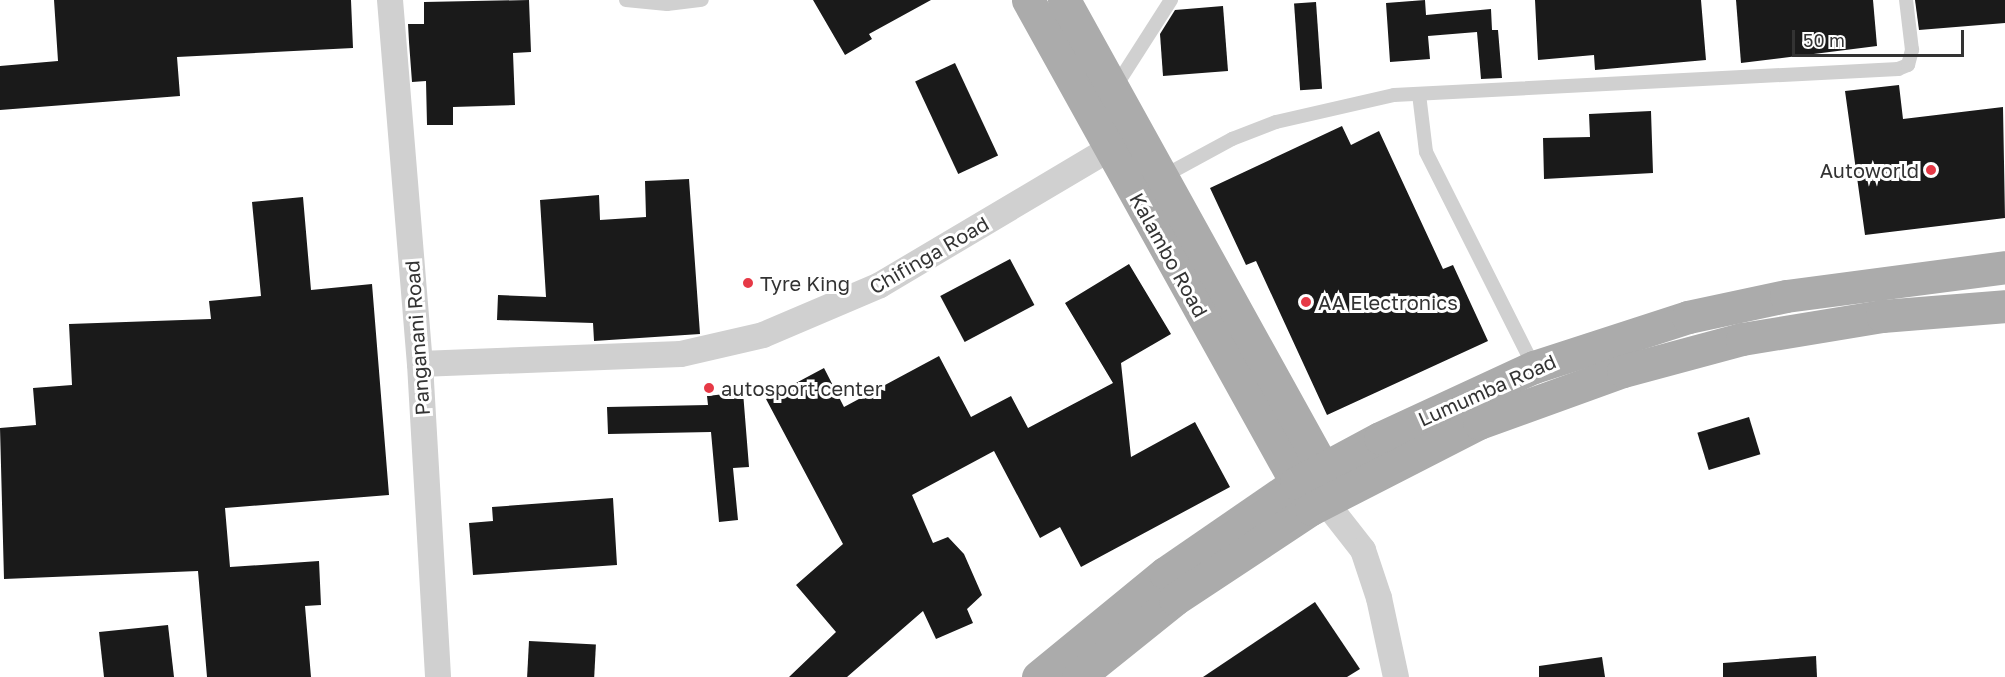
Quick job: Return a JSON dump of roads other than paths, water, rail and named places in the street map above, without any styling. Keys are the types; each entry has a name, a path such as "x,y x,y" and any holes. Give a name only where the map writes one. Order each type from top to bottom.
{"main road":[{"name":"Kalambo Road","path":"1028,0 1124,140 1320,493"},
{"name":"Kalambo Road","path":"1064,0 1113,90 1124,140 1161,178 1320,493"},
{"path":"1083,34 1094,0"},
{"name":"Lumumba Road","path":"1038,677 1165,573 1320,493 1534,367 1678,320 1786,296 2005,267"},
{"name":"Lumumba Road","path":"1078,677 1175,599 1320,493 1479,423 1570,388 1698,349 1882,316 2005,306"}],"street":[{"name":"Panganani Road","path":"390,0 420,364 438,677"},
{"name":"Chifinga Road","path":"420,364 681,354 763,335 880,285 1124,140"},
{"path":"1320,493 1363,550 1379,598 1396,677"}],"lane":[{"path":"626,0 667,4 702,0"},
{"path":"1113,90 1171,0"},
{"path":"1161,178 1232,139 1276,122 1355,101 1419,94 1898,69 1908,65 1912,50 1906,0"},
{"path":"1419,94 1426,152 1534,367"}],"place":[{"name":"Autoworld","path":"1931,170"},
{"name":"Tyre King","path":"748,283"},
{"name":"AA Electronics","path":"1306,302"},
{"name":"autosport center","path":"709,388"}]}
